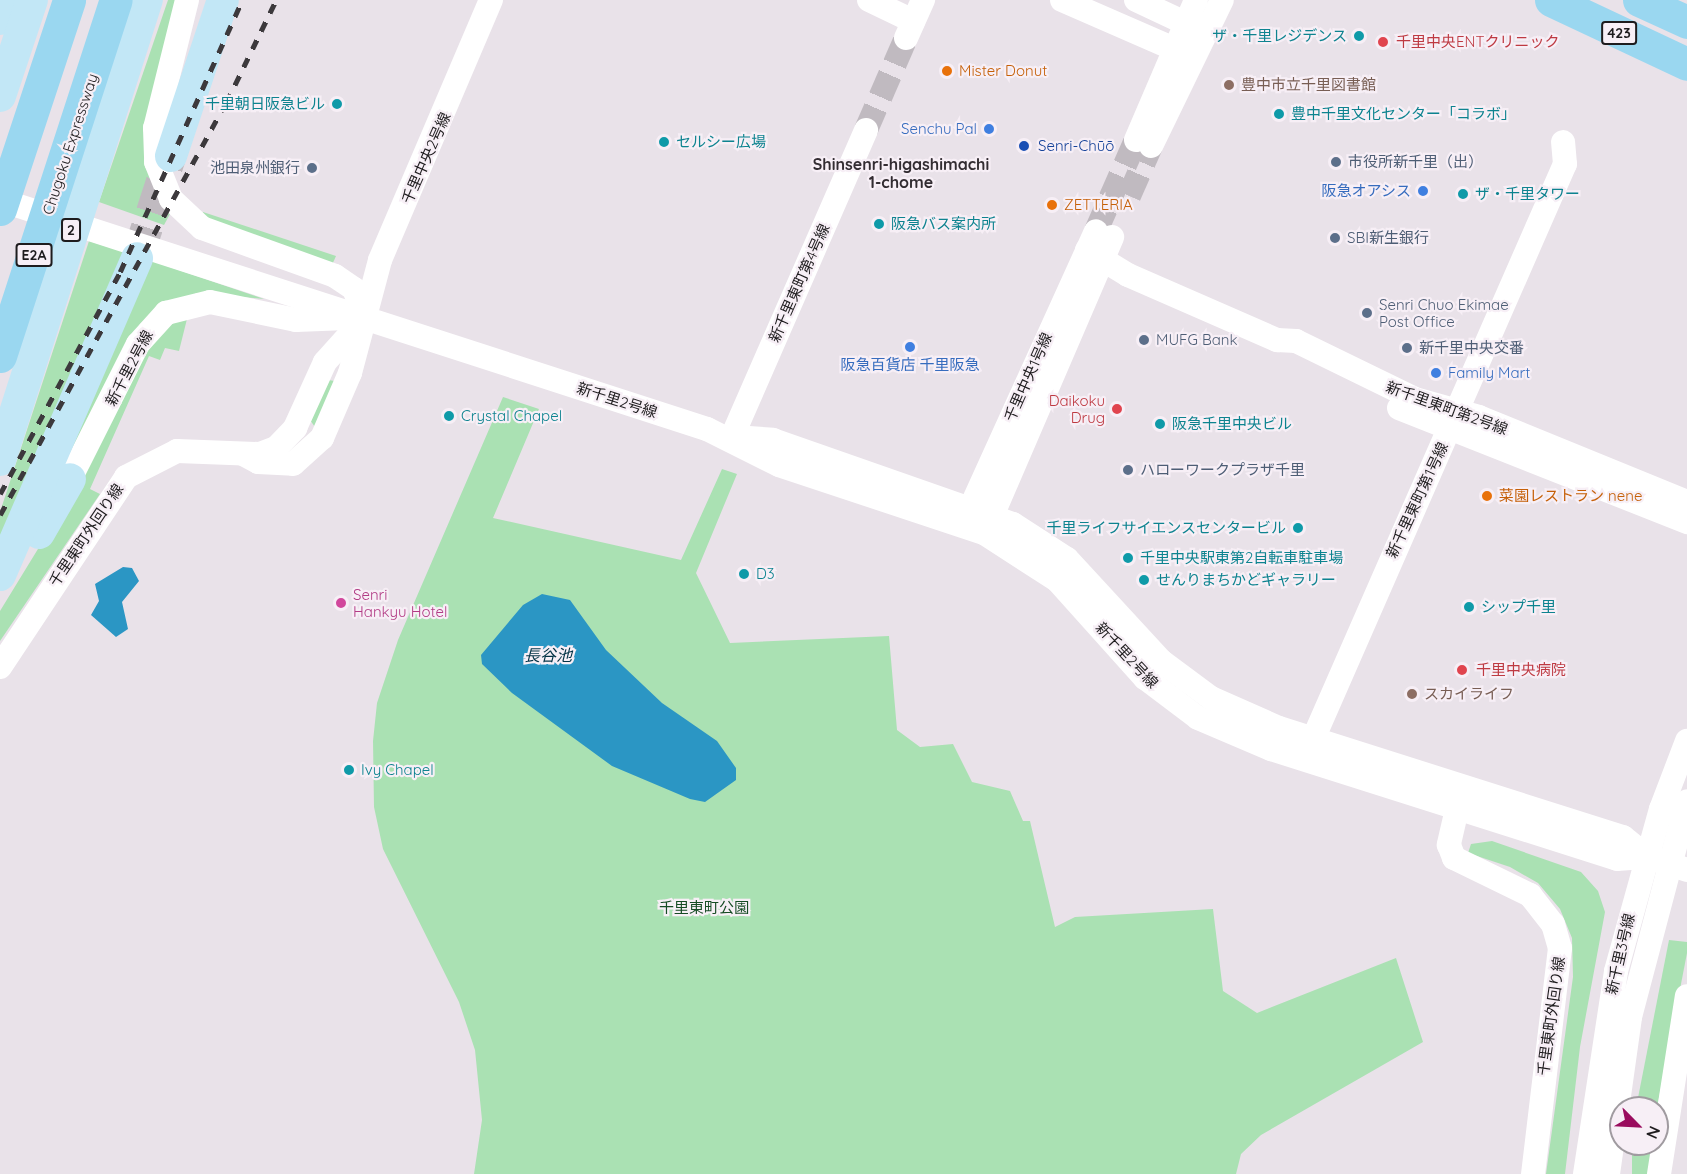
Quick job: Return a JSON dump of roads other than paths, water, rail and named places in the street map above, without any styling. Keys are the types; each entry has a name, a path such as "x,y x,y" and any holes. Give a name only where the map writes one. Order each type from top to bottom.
{"highway":[{"path":"0,208 69,0"},
{"name":"Chugoku Expressway","path":"0,356 116,0"},
{"name":"423","path":"1551,0 1687,64"},
{"name":"423","path":"1639,0 1687,22"}],"main road":[{"path":"0,19 5,0"},
{"path":"0,96 32,0"},
{"name":"2","path":"0,460 147,0"},
{"path":"171,156 223,0"},
{"path":"0,575 137,258"},
{"path":"0,596 70,479"}],"street":[{"path":"187,0 154,142 158,172 179,210 202,228 335,276 354,289 365,318"},
{"name":"千里中央2号線","path":"365,318 380,260 491,0"},
{"path":"869,0 913,15"},
{"path":"1062,0 1191,50"},
{"path":"1136,0 1185,23"},
{"path":"1191,50 1185,23 1196,0"},
{"path":"1144,143 1191,50 1222,0"},
{"name":"新千里東町第4号線","path":"732,437 866,130"},
{"path":"1455,420 1565,164 1563,142"},
{"name":"新千里2号線","path":"0,200 732,437 773,440 977,520 1057,580 1145,678 1179,705 1309,750 1457,809 1617,860 1668,863"},
{"name":"新千里東町第2号線","path":"1099,244 1276,340 1290,355 1334,379 1687,502"},
{"name":"千里中央1号線","path":"977,520 1099,244"},
{"name":"新千里2号線","path":"70,479 138,344 166,313 210,302 296,320 365,318"},
{"name":"千里東町外回り線","path":"0,667 126,477 177,451 207,448 243,454 268,452 290,436 325,362 365,318"},
{"name":"新千里東町第1号線","path":"1309,750 1455,420 1687,522"},
{"name":"新千里3号線","path":"1585,1174 1607,1009 1668,863 1687,741"},
{"name":"新千里2号線","path":"1309,750 1623,837 1668,863"},
{"name":"新千里3号線","path":"1608,1174 1624,1044 1668,863 1687,801"},
{"name":"千里東町外回り線","path":"1457,809 1449,845 1454,858 1530,895 1553,924 1560,948 1533,1174"},
{"path":"1659,1174 1687,996"}],"water":[{"path":"123,567 132,568 139,581 122,602 128,629 116,637 91,615 99,601 95,584"},
{"name":"長谷池","path":"542,594 570,600 606,650 662,703 717,741 736,768 736,780 705,802 690,799 612,766 512,693 482,664 481,655 523,605"}],"tunnel":[{"path":"866,130 906,38"},
{"path":"1096,231 1136,140"},
{"path":"1129,196 1151,146"},
{"path":"137,258 170,157"}],"railway":[{"path":"0,494 120,272 242,0"},
{"path":"0,515 226,103 276,0"}],"place":[{"name":"ザ・千里レジデンス","path":"1359,36"},
{"name":"千里中央ENTクリニック","path":"1383,42"},
{"name":"Mister Donut","path":"947,71"},
{"name":"豊中市立千里図書館","path":"1229,85"},
{"name":"千里朝日阪急ビル","path":"337,104"},
{"name":"豊中千里文化センター「コラボ」","path":"1279,114"},
{"name":"Senchu Pal","path":"989,129"},
{"name":"セルシー広場","path":"664,142"},
{"name":"Senri-Chūō","path":"1024,146"},
{"name":"市役所新千里（出）","path":"1336,162"},
{"name":"池田泉州銀行","path":"312,168"},
{"name":"阪急オアシス","path":"1423,191"},
{"name":"ザ・千里タワー","path":"1463,194"},
{"name":"ZETTERIA","path":"1052,205"},
{"name":"阪急バス案内所","path":"879,224"},
{"name":"SBI新生銀行","path":"1335,238"},
{"name":"Senri Chuo Ekimae Post Office","path":"1367,313"},
{"name":"MUFG Bank","path":"1144,340"},
{"name":"阪急百貨店 千里阪急","path":"910,347"},
{"name":"新千里中央交番","path":"1407,348"},
{"name":"Family Mart","path":"1436,373"},
{"name":"Daikoku Drug","path":"1117,409"},
{"name":"Crystal Chapel","path":"449,416"},
{"name":"阪急千里中央ビル","path":"1160,424"},
{"name":"ハローワークプラザ千里","path":"1128,470"},
{"name":"菜園レストラン nene","path":"1487,496"},
{"name":"千里ライフサイエンスセンタービル","path":"1298,528"},
{"name":"千里中央駅東第2自転車駐車場","path":"1128,558"},
{"name":"D3","path":"744,574"},
{"name":"せんりまちかどギャラリー","path":"1144,580"},
{"name":"Senri Hankyu Hotel","path":"341,603"},
{"name":"シップ千里","path":"1469,607"},
{"name":"千里中央病院","path":"1462,670"},
{"name":"スカイライフ","path":"1412,694"},
{"name":"Ivy Chapel","path":"349,770"}],"district":[{"name":"Shinsenri-higashimachi 1-chome","path":"901,173"}],"park label":[{"name":"千里東町公園","path":"704,908"}]}
